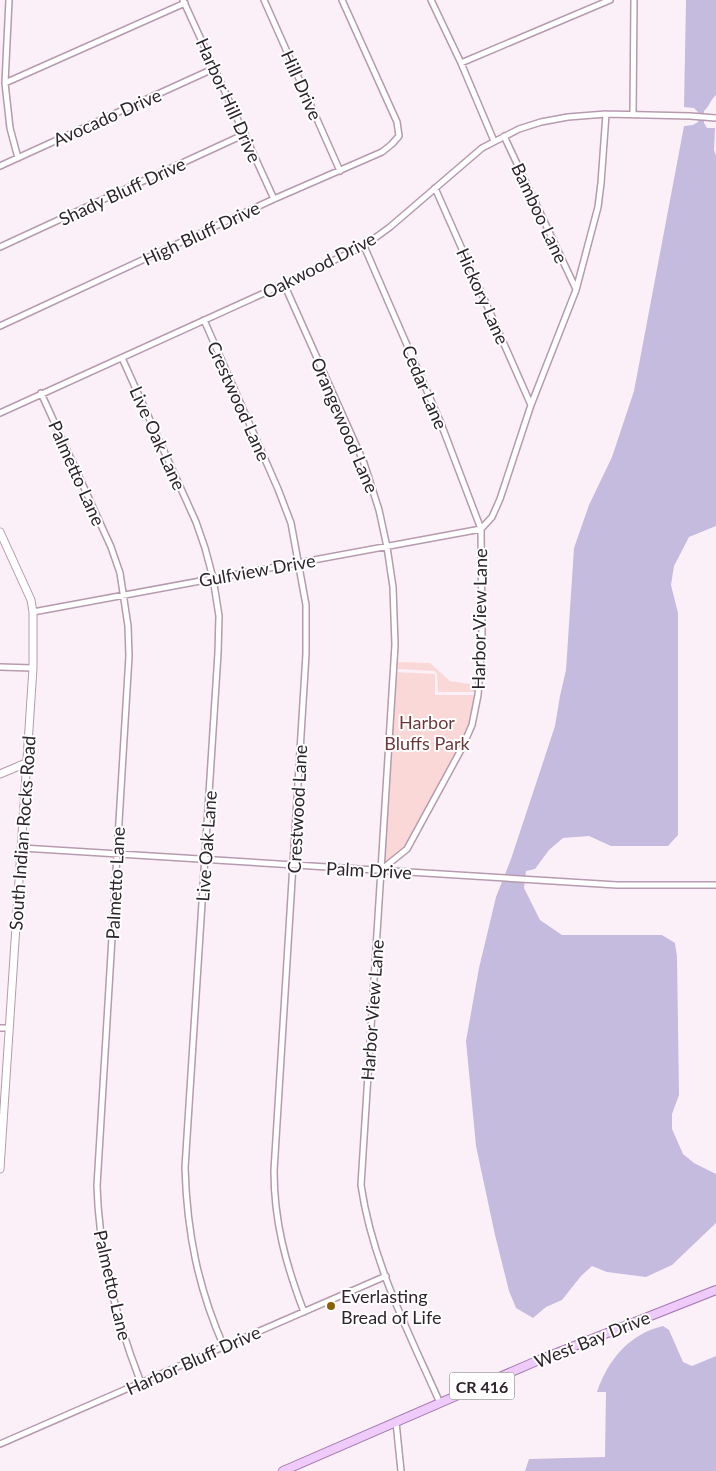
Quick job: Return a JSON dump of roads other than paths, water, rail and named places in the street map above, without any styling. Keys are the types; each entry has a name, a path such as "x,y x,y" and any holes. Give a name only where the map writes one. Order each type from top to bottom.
{"main road":[{"name":"West Bay Drive","path":"283,1471 539,1360 716,1290"}],"street":[{"name":"Hill Drive","path":"264,0 340,171"},
{"name":"High Bluff Drive","path":"0,326 274,199 382,152 392,144 399,136 397,122 342,0"},
{"path":"431,0 461,63 494,141"},
{"path":"461,63 610,0"},
{"path":"633,114 634,0"},
{"path":"11,1 5,83 10,128 18,158"},
{"path":"5,83 184,2"},
{"name":"Harbor Hill Drive","path":"184,2 274,199"},
{"name":"Avocado Drive","path":"0,166 215,68"},
{"name":"Oakwood Drive","path":"0,413 364,246 390,227 482,148 519,128 568,117 606,114 716,118"},
{"name":"Harbor View Lane","path":"440,1403 386,1276 370,1232 361,1185 381,870 407,849 462,748 472,725 478,696 482,641 481,529 492,516 500,499 531,405 576,290 598,207 606,114"},
{"name":"Shady Bluff Drive","path":"0,247 245,134"},
{"name":"Bamboo Lane","path":"504,136 576,290"},
{"name":"Hickory Lane","path":"435,188 531,405"},
{"name":"Cedar Lane","path":"364,246 440,421 481,529"},
{"name":"Orangewood Lane","path":"284,284 364,463 374,493 387,547 393,587 395,645 381,870"},
{"name":"Crestwood Lane","path":"204,320 291,523 306,605 306,654 274,1190 281,1241 289,1274 304,1312"},
{"name":"Live Oak Lane","path":"122,358 196,522 213,578 219,616 185,1168 186,1201 196,1265 205,1297 224,1347"},
{"name":"Palmetto Lane","path":"41,393 111,547 120,573 124,595 129,656 97,1186 102,1246 116,1313 141,1383"},
{"name":"Gulfview Drive","path":"33,612 481,529"},
{"name":"South Indian Rocks Road","path":"0,532 30,600 33,612 33,668 0,1169"},
{"path":"0,667 33,668"},
{"path":"0,774 26,762"},
{"name":"Palm Drive","path":"22,848 116,852 294,866 617,885 716,885"},
{"path":"0,1028 9,1028"},
{"name":"Harbor Bluff Drive","path":"0,1444 386,1276"},
{"path":"396,1422 401,1471"}],"place":[{"name":"Everlasting Bread of Life","path":"331,1306"}],"park label":[{"name":"Harbor Bluffs Park","path":"427,732"}]}
